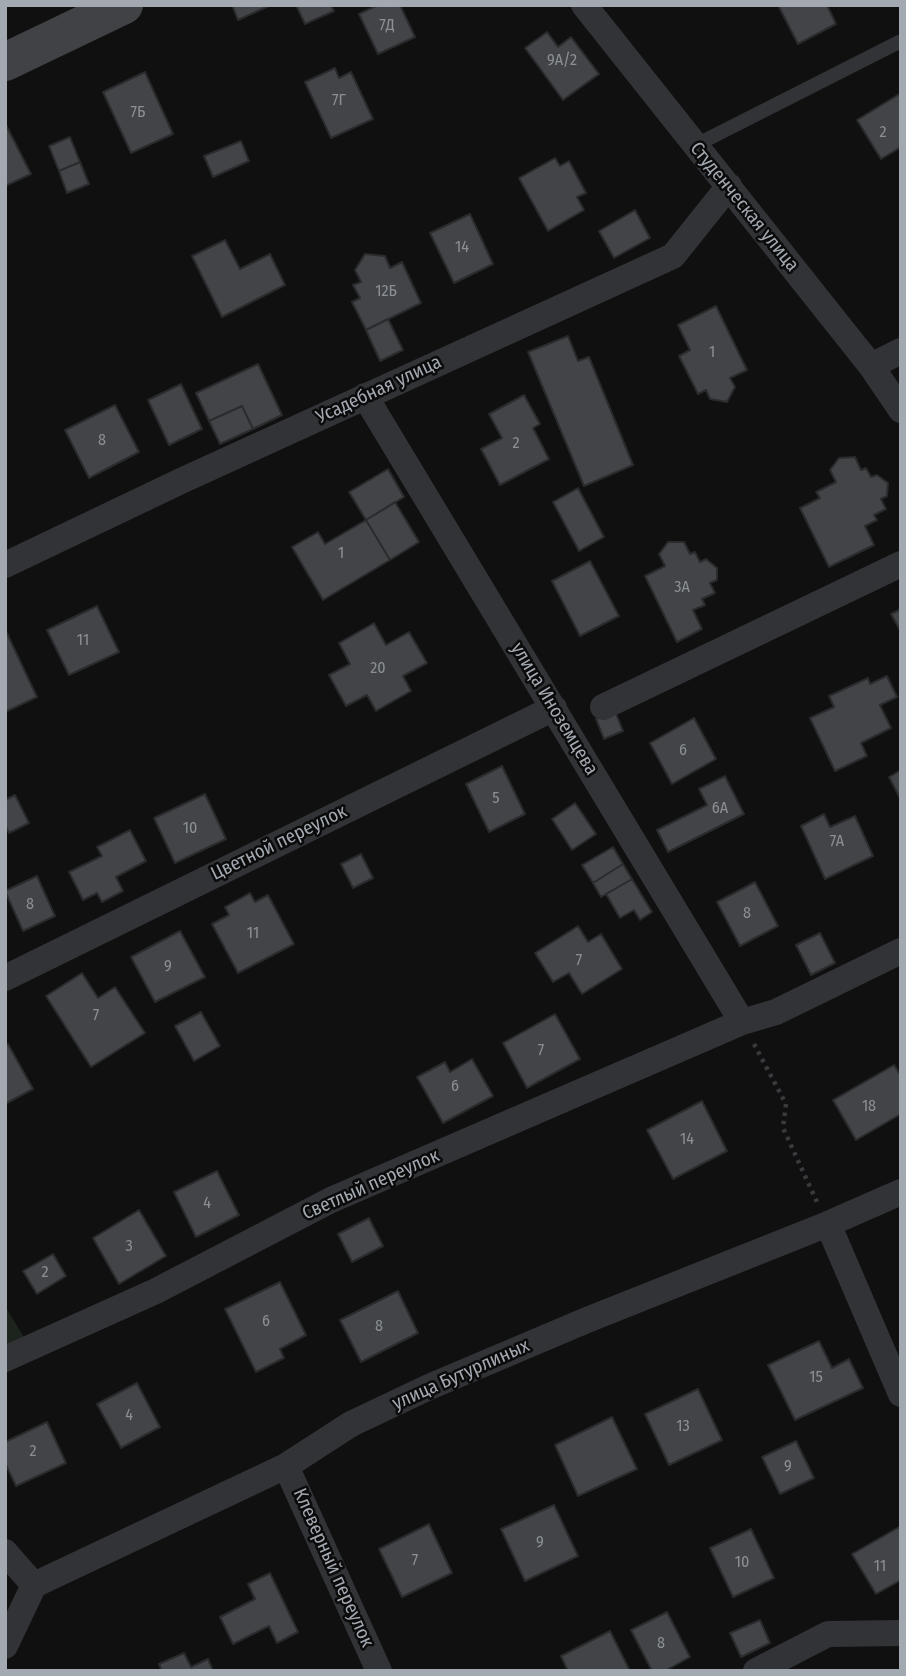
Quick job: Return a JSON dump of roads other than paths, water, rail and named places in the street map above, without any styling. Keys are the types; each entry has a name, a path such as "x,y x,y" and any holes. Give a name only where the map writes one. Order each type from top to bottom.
{"street":[{"path":"5,62 124,5"},
{"name":"Студенческая улица","path":"584,5 871,366 901,410"},
{"name":"Усадебная улица","path":"5,565 365,396 673,256 729,186"},
{"path":"871,366 901,351"},
{"name":"улица Иноземцева","path":"365,396 742,1022"},
{"path":"603,706 901,564"},
{"name":"Цветной переулок","path":"5,978 554,708"},
{"name":"Светлый переулок","path":"5,1359 156,1291 331,1200 742,1022 776,1013 901,951"},
{"name":"улица Бутурлиных","path":"34,1585 286,1466 351,1424 429,1387 901,1192"},
{"path":"828,1224 901,1395"},
{"name":"Клеверный переулок","path":"286,1466 379,1671"},
{"path":"5,1552 34,1585 5,1646"},
{"path":"756,1671 828,1634 901,1633"}],"lane":[{"path":"694,146 899,42"}]}
